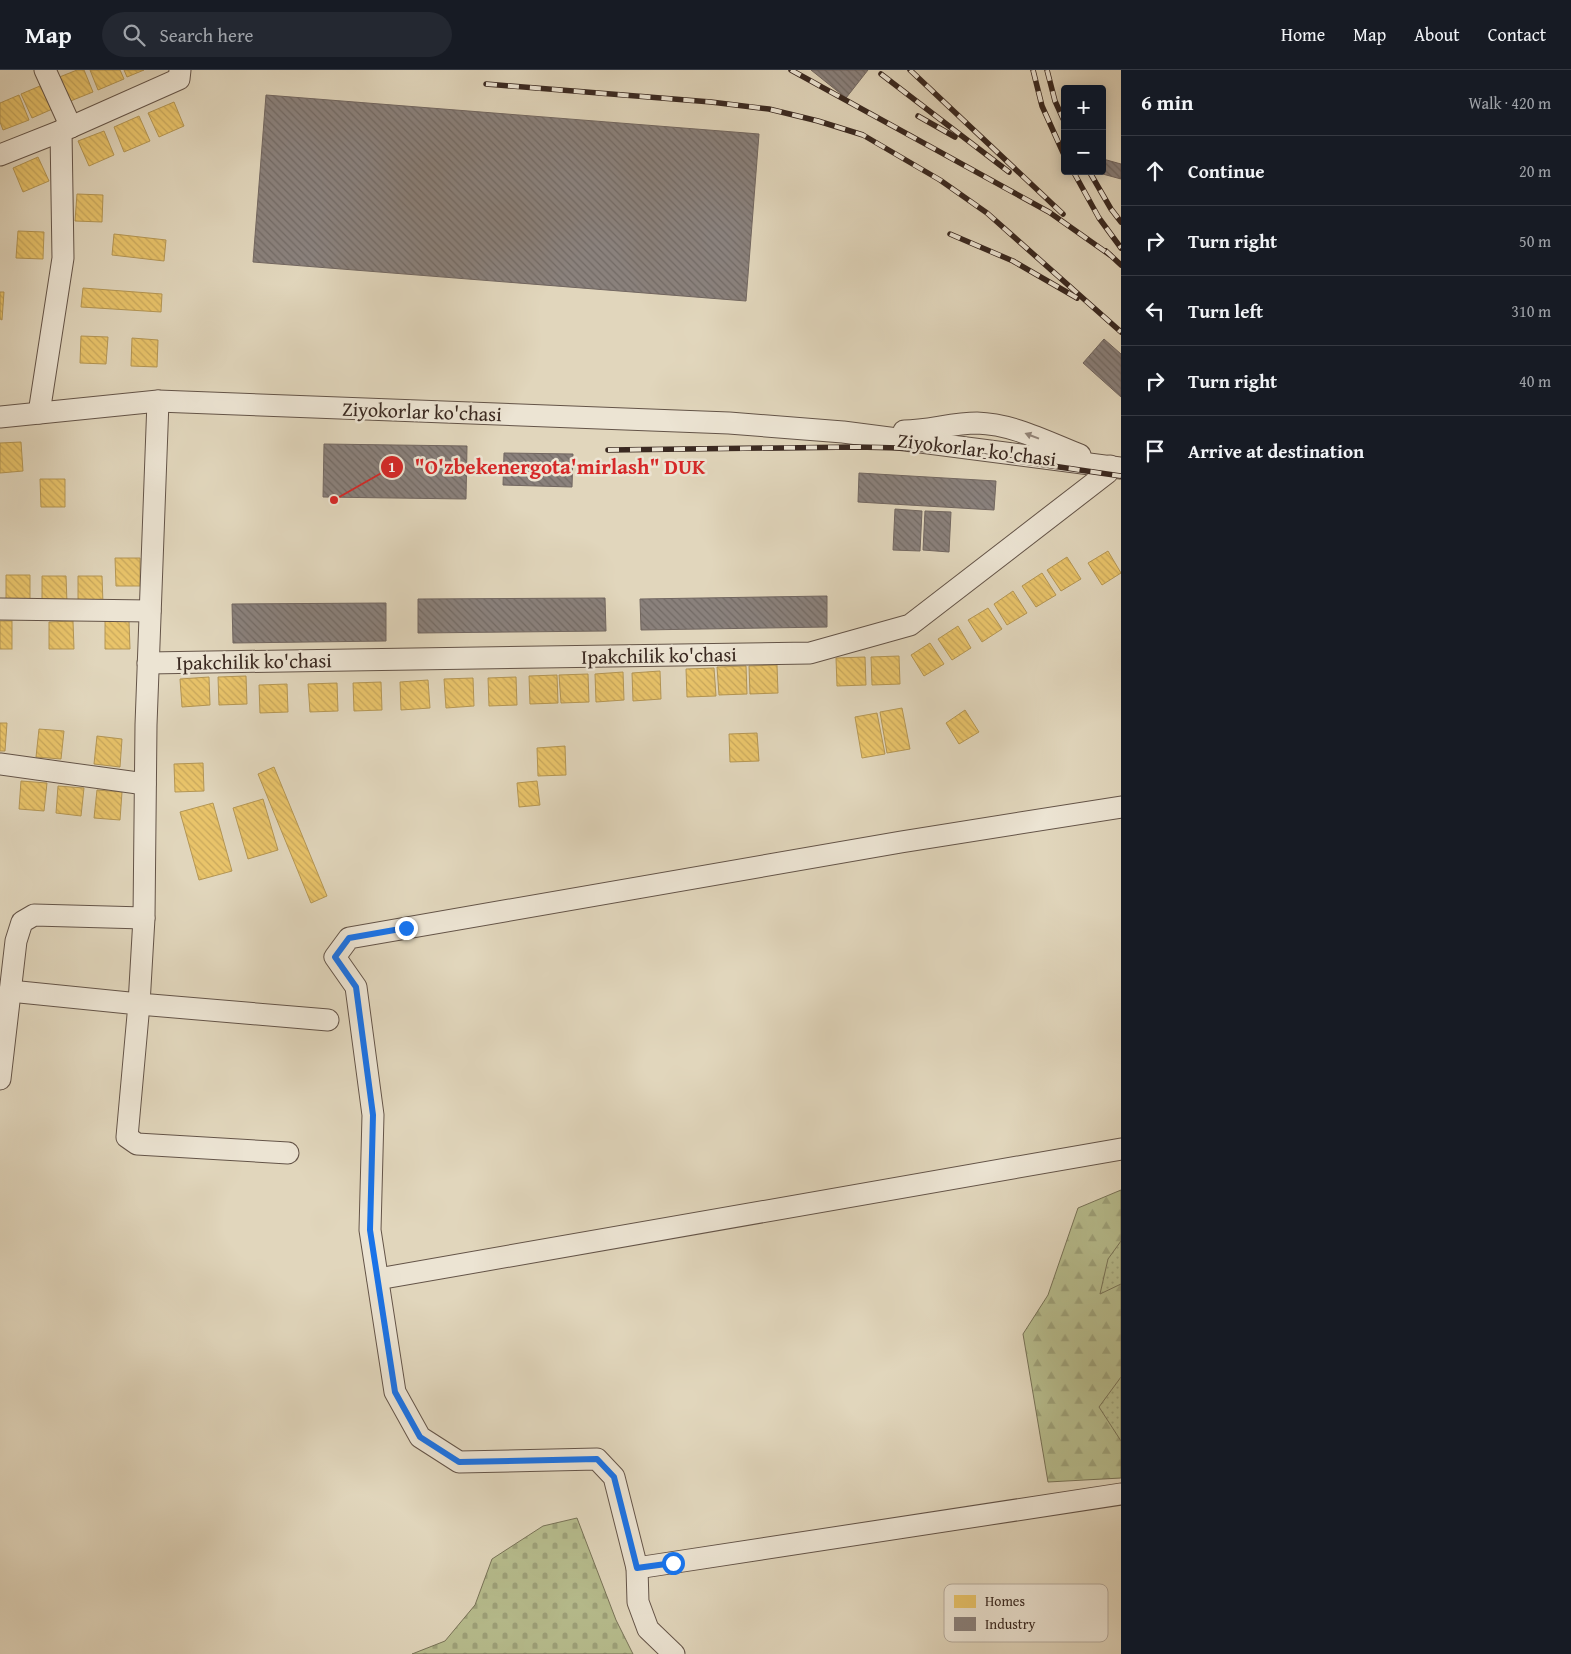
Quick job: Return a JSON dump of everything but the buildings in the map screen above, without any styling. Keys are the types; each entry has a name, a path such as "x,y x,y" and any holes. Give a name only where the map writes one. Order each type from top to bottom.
{"street":[{"path":"39,413 63,258 66,129 45,70"},
{"path":"0,155 66,129 179,79 180,70"},
{"name":"Ziyokorlar ko'chasi","path":"0,417 158,401 729,423 843,432 1115,467"},
{"name":"Ipakchilik ko'chasi","path":"158,401 148,663 144,918 139,1004 127,1137 137,1144 288,1153"},
{"name":"Ipakchilik ko'chasi","path":"148,663 810,653 910,625 1115,467"},
{"path":"0,608 150,611"},
{"path":"0,764 145,784"},
{"path":"674,1654 648,1629 638,1602 637,1568 614,1477 597,1459 459,1462 420,1437 395,1392 370,1230 373,1115 356,987 335,957 349,938 901,842 1121,806"},
{"path":"0,1079 16,941 22,922 34,915 144,918"},
{"path":"10,991 328,1020"},
{"path":"378,1279 1121,1148"},
{"path":"637,1568 1121,1494"}],"green space":[{"path":"1121,1190 1121,1241 1108,1259 1100,1294 1121,1284 1121,1377 1099,1407 1121,1441 1121,1478 1048,1482 1023,1334 1048,1295 1078,1208"},
{"path":"1121,1225 1121,1286 1088,1300"},
{"path":"1121,1366 1121,1455 1086,1407"},
{"path":"577,1518 616,1620 633,1654 412,1654 445,1641 475,1605 492,1559 543,1526"}],"railway":[{"path":"791,70 1049,212 1110,255"},
{"path":"910,70 1063,214"},
{"path":"1033,70 1042,106 1061,148"},
{"path":"1047,70 1055,101 1061,114"},
{"path":"881,74 1009,172"},
{"path":"486,84 711,102 769,109 863,135 940,180 987,213 1121,332"},
{"path":"918,116 955,137"},
{"path":"1075,175 1099,218 1121,248"},
{"path":"1091,175 1111,209 1121,222"},
{"path":"950,234 1013,261 1077,298"},
{"path":"1106,251 1121,265"},
{"path":"608,450 901,448 957,452 1121,476"}],"place":[{"name":"\"O'zbekenergota'mirlash\" DUK","path":"334,500"}],"route":[{"path":"406,928 349,938 335,957 356,987 373,1115 370,1230 395,1392 420,1437 459,1462 597,1459 614,1477 637,1568 673,1563"}]}
